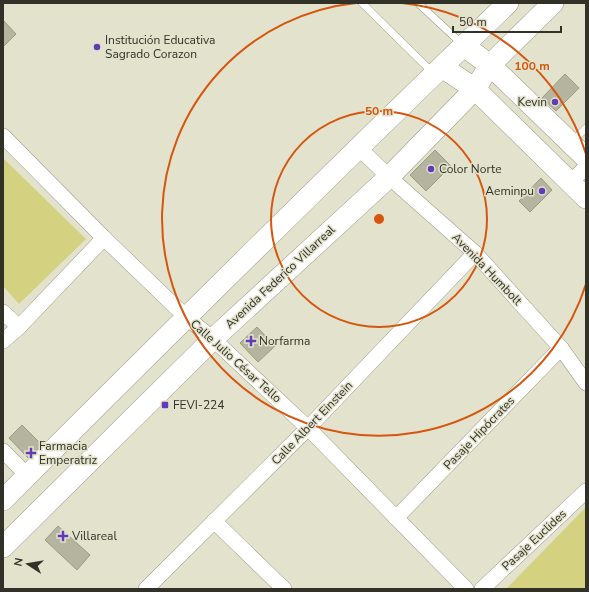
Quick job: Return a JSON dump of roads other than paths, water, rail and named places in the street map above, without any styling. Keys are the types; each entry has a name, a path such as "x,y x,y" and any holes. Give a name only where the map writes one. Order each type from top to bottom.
{"main road":[{"path":"3,500 186,317 508,3"},
{"name":"Avenida Federico Villarreal","path":"3,547 213,339 389,177 475,89 490,65 553,3"},
{"path":"464,46 490,65 586,158"},
{"path":"438,70 475,89 586,198"}],"street":[{"name":"Calle Julio César Tello","path":"3,136 104,238 186,317 213,339 308,428 466,589"},
{"name":"Avenida Humbolt","path":"359,148 389,177 475,253 562,348 586,383"},
{"path":"570,183 586,167"},
{"path":"3,341 104,238"},
{"name":"Calle Albert Einstein","path":"146,589 308,428 475,253"},
{"path":"3,312 18,327"},
{"name":"Pasaje Hipócrates","path":"396,518 562,348"},
{"path":"3,451 27,475"},
{"name":"Pasaje Euclides","path":"482,589 586,491"},
{"path":"214,521 284,589"}],"lane":[{"path":"362,3 438,70"},
{"path":"418,3 464,46"},
{"path":"570,144 586,128"}],"place":[{"name":"Institución Educativa Sagrado Corazon","path":"97,47"},
{"name":"Kevin","path":"555,102"},
{"name":"Color Norte","path":"431,169"},
{"name":"Aeminpu","path":"542,191"},
{"name":"Norfarma","path":"251,341"},
{"name":"FEVI-224","path":"165,405"},
{"name":"Farmacia Emperatriz","path":"31,453"},
{"name":"Villareal","path":"63,536"}]}
